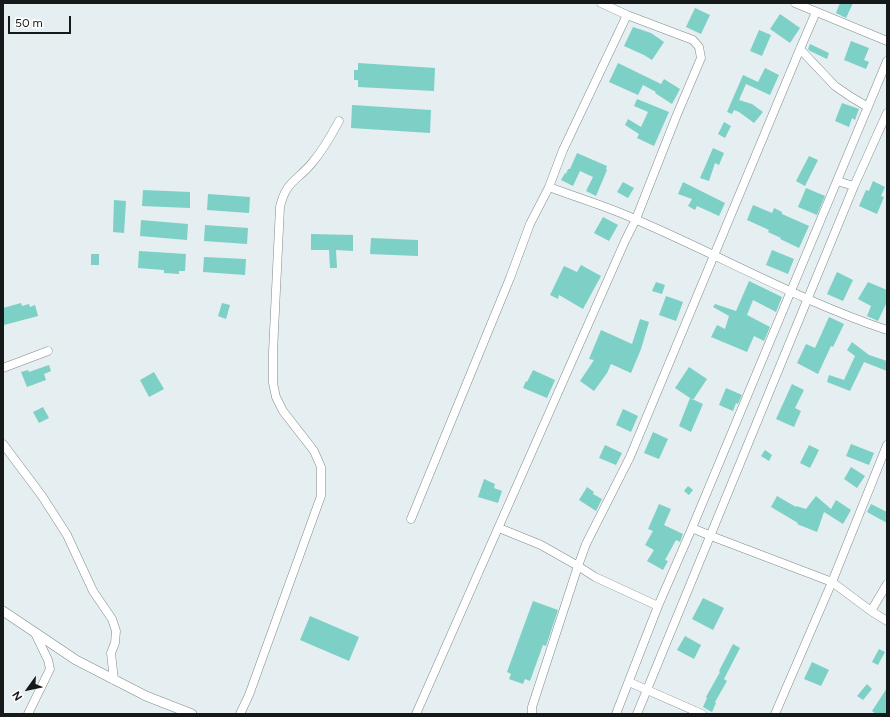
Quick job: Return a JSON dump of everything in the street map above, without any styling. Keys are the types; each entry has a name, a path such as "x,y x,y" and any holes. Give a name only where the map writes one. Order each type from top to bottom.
{"street":[{"path":"416,714 636,219 676,117 702,58 699,48 693,40 627,15 601,3"},
{"path":"795,3 887,41"},
{"path":"532,714 532,707 586,544 630,457 816,12"},
{"path":"411,519 510,278 530,224 549,187 563,150 627,15"},
{"path":"800,49 835,86 868,107"},
{"path":"616,714 658,606 887,61"},
{"path":"637,714 854,186 887,113"},
{"path":"240,714 249,695 321,496 321,467 314,451 283,411 276,396 273,383 273,352 280,207 288,186 311,164 339,121"},
{"path":"837,181 854,186"},
{"path":"549,187 636,219 808,300 887,330"},
{"path":"3,368 48,351"},
{"path":"3,445 34,486 67,535 93,591 112,619 116,631 115,643 111,653 114,680"},
{"path":"775,714 832,582 887,445"},
{"path":"499,528 541,545 595,577 658,606"},
{"path":"692,528 832,582 887,621"},
{"path":"871,611 887,584"},
{"path":"3,611 76,660 146,696 192,714"},
{"path":"28,714 50,669 48,660 36,633"},
{"path":"629,682 702,714"}],"building":[{"path":"840,3 853,3 846,18 836,13"},
{"path":"695,8 710,15 701,34 686,27"},
{"path":"780,14 800,28 790,43 770,29"},
{"path":"633,27 651,33 664,42 652,60 624,46"},
{"path":"759,30 771,35 762,56 750,51"},
{"path":"851,41 869,48 864,60 869,62 866,69 844,60"},
{"path":"810,44 829,53 827,59 810,51 808,49"},
{"path":"358,63 435,68 434,91 358,87 358,80 354,80 354,70 358,70"},
{"path":"618,63 661,84 664,79 680,89 672,104 655,93 656,92 643,85 638,95 609,82"},
{"path":"765,68 779,75 770,95 746,84 739,100 752,104 763,112 754,123 739,112 734,110 732,114 727,112 743,75 758,82"},
{"path":"637,99 669,112 654,146 637,138 639,134 625,125 628,119 641,127 648,112 634,106"},
{"path":"842,103 859,109 855,120 852,118 849,127 835,121"},
{"path":"352,105 431,110 430,133 351,128"},
{"path":"724,122 731,126 725,138 718,134"},
{"path":"713,148 724,153 719,165 715,163 709,181 700,178"},
{"path":"577,153 607,166 607,170 596,196 586,191 593,177 580,171 573,186 561,180 568,169 570,169"},
{"path":"809,156 818,160 805,186 796,181"},
{"path":"873,181 885,187 881,196 884,197 877,214 859,206 866,190 869,191"},
{"path":"623,182 634,188 628,198 617,192"},
{"path":"683,182 725,203 719,216 697,206 695,210 688,206 692,199 678,194"},
{"path":"806,188 825,196 817,215 798,207"},
{"path":"143,190 190,192 190,208 142,206"},
{"path":"208,194 250,197 249,213 207,210"},
{"path":"114,200 126,201 124,233 113,232"},
{"path":"753,205 772,213 774,208 782,212 782,214 809,226 799,248 768,232 769,230 747,220"},
{"path":"603,217 618,225 609,241 594,233"},
{"path":"141,220 188,224 187,240 140,236"},
{"path":"205,225 248,228 247,244 204,241"},
{"path":"311,234 353,235 353,251 336,250 337,268 330,268 329,250 311,250"},
{"path":"371,238 418,240 418,256 370,254"},
{"path":"772,250 794,259 788,274 766,265"},
{"path":"139,251 186,254 185,271 179,271 179,274 164,273 164,270 138,268"},
{"path":"91,254 99,254 99,265 91,265"},
{"path":"204,257 246,259 245,275 203,272"},
{"path":"581,265 601,276 583,309 559,295 558,299 550,295 564,266 577,272"},
{"path":"837,272 853,280 843,301 827,294"},
{"path":"749,281 782,297 776,312 753,300 747,315 770,327 764,341 754,336 747,352 711,337 717,325 725,329 729,316 713,307 715,304 736,311"},
{"path":"656,282 665,285 662,294 652,291"},
{"path":"868,282 887,290 887,302 878,321 867,316 871,306 858,299"},
{"path":"666,296 683,302 676,321 659,315"},
{"path":"21,303 22,306 29,304 30,307 35,305 38,316 4,325 3,308"},
{"path":"222,303 230,305 226,319 218,316"},
{"path":"829,317 844,324 833,347 831,346 818,374 797,363 806,344 815,348"},
{"path":"640,319 649,322 641,349 631,373 611,364 607,373 594,391 580,381 594,360 589,359 601,330 632,344"},
{"path":"852,342 869,355 887,361 887,371 864,362 850,391 827,382 829,375 844,380 855,356 847,350"},
{"path":"49,365 51,371 44,374 46,380 27,387 21,372 28,370 29,372"},
{"path":"689,367 707,379 693,400 675,388"},
{"path":"533,370 555,380 547,398 523,388"},
{"path":"154,372 164,389 149,397 140,380"},
{"path":"792,384 804,390 795,408 801,411 794,427 776,419"},
{"path":"726,388 742,395 738,404 736,403 733,411 719,405"},
{"path":"690,398 703,404 691,432 679,426"},
{"path":"43,407 49,418 39,423 33,412"},
{"path":"623,409 638,416 631,432 616,425"},
{"path":"653,432 668,439 659,459 644,453"},
{"path":"851,444 874,453 869,465 846,456"},
{"path":"605,445 622,453 616,465 599,458"},
{"path":"809,445 819,450 810,468 800,463"},
{"path":"765,450 772,455 769,461 761,456"},
{"path":"851,467 865,476 857,488 844,479"},
{"path":"484,479 495,484 494,488 502,491 498,503 478,497"},
{"path":"688,486 693,490 689,495 684,491"},
{"path":"587,487 594,492 593,494 602,499 596,511 579,500"},
{"path":"777,496 796,507 806,509 816,496 831,509 836,500 851,510 843,524 824,512 817,532 797,524 798,523 771,507"},
{"path":"659,504 671,509 664,525 683,534 680,542 676,540 665,560 668,561 663,570 647,561 654,550 645,545 653,531 648,529"},
{"path":"871,504 887,512 887,523 867,512"},
{"path":"703,598 724,608 713,630 692,619"},
{"path":"533,601 558,610 546,646 543,645 530,681 525,679 523,684 509,679 511,674 507,672"},
{"path":"310,616 359,637 349,661 300,640"},
{"path":"685,636 701,645 694,659 677,650"},
{"path":"733,644 740,648 724,679 727,681 715,702 716,703 712,712 703,707 707,698 706,697"},
{"path":"879,649 885,652 878,665 872,662"},
{"path":"812,662 829,670 821,686 804,679"},
{"path":"867,684 872,689 863,700 857,696"},
{"path":"887,688 887,714 876,714 872,711"}]}
